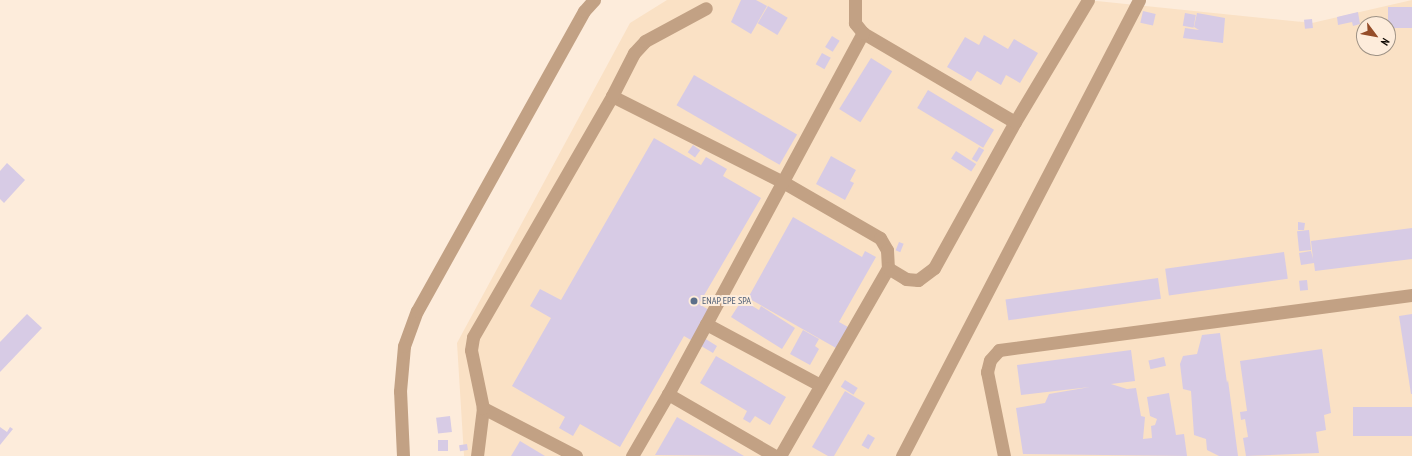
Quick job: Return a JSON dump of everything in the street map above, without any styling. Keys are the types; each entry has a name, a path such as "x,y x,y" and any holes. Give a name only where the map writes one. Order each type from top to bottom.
{"street":[{"path":"403,456 400,391 403,354 417,311 584,11 594,0"},
{"path":"855,0 855,23 863,33 1015,122"},
{"path":"888,268 906,279 918,280 934,268 1015,122 1088,0"},
{"path":"902,456 1139,0"},
{"path":"477,456 483,408 471,350 473,336 612,96 634,53 645,41 706,8"},
{"path":"632,456 668,394 863,33"},
{"path":"612,96 783,182 880,238 887,250 888,268 780,456"},
{"path":"1004,456 987,372 990,360 1000,350 1412,295"},
{"path":"706,324 820,386"},
{"path":"668,394 775,456"},
{"path":"483,408 576,456"}],"shaded area":[{"path":"667,0 1087,0 1312,23 1412,0 1412,456 464,456 457,343 630,23"}],"building":[{"path":"741,0 756,0 767,6 751,34 731,22"},
{"path":"768,6 788,18 777,35 758,23"},
{"path":"1388,7 1412,7 1412,28 1396,28 1396,16 1388,16"},
{"path":"1143,11 1156,14 1153,26 1140,23"},
{"path":"1358,12 1359,16 1356,16 1356,25 1353,26 1352,22 1338,25 1337,17"},
{"path":"1185,13 1196,15 1194,28 1183,26"},
{"path":"1197,13 1225,18 1223,43 1183,38 1185,28 1199,30 1194,27"},
{"path":"1312,19 1313,28 1305,29 1304,20"},
{"path":"984,35 1008,49 1014,39 1038,53 1020,83 1006,75 1001,85 977,71 971,81 947,67 965,37 979,45"},
{"path":"832,36 840,41 833,52 825,47"},
{"path":"822,53 831,58 824,69 816,64"},
{"path":"871,58 892,71 860,122 839,109"},
{"path":"694,75 797,134 780,165 676,105"},
{"path":"928,90 994,130 983,148 917,108"},
{"path":"654,138 701,165 706,157 727,169 723,176 761,198 699,304 709,310 696,333 717,346 713,353 684,336 620,447 580,424 573,436 559,428 565,417 512,386 551,318 530,306 540,289 561,300"},
{"path":"693,145 700,150 695,158 688,152"},
{"path":"979,147 984,150 977,162 972,159"},
{"path":"956,151 976,164 971,172 951,159"},
{"path":"831,156 856,170 850,181 854,183 845,200 816,184"},
{"path":"7,163 25,180 4,203 0,199 0,171"},
{"path":"793,217 862,257 865,251 876,257 839,322 848,327 836,348 748,298"},
{"path":"1298,222 1305,223 1304,230 1298,230"},
{"path":"1412,228 1412,259 1315,271 1314,263 1301,265 1299,253 1311,251 1313,259 1311,241"},
{"path":"1309,230 1311,250 1299,251 1297,231"},
{"path":"899,242 904,244 900,252 896,250"},
{"path":"1284,252 1288,279 1169,295 1165,269"},
{"path":"1158,278 1161,299 1008,320 1005,299"},
{"path":"1307,280 1308,290 1300,291 1299,281"},
{"path":"742,300 759,310 761,306 795,328 782,349 731,317"},
{"path":"27,314 42,328 0,372 0,342"},
{"path":"1412,314 1412,394 1411,394 1399,316"},
{"path":"803,330 819,339 815,346 819,349 810,365 790,354"},
{"path":"1220,333 1238,456 1219,456 1207,450 1206,439 1194,435 1191,391 1183,389 1180,364 1183,356 1197,354 1202,335"},
{"path":"1322,349 1331,413 1324,415 1326,430 1316,432 1319,453 1246,456 1243,438 1248,437 1245,419 1241,420 1240,412 1247,411 1240,361"},
{"path":"1131,350 1135,381 1111,384 1127,389 1136,388 1141,416 1145,417 1143,439 1152,438 1151,426 1155,425 1157,419 1150,416 1147,397 1169,393 1176,435 1184,434 1187,456 1023,454 1016,408 1045,403 1049,394 1090,387 1021,395 1017,365"},
{"path":"716,356 786,397 770,425 755,416 750,423 743,419 747,411 700,383"},
{"path":"1164,357 1166,366 1150,369 1148,361"},
{"path":"845,380 858,388 853,395 841,387"},
{"path":"845,391 865,403 834,456 828,456 812,447"},
{"path":"1353,407 1412,407 1412,436 1353,436"},
{"path":"450,416 452,432 438,434 436,418"},
{"path":"677,417 744,456 655,455"},
{"path":"0,427 7,432 10,427 13,429 0,445"},
{"path":"868,434 875,438 868,449 862,445"},
{"path":"438,440 448,440 448,451 438,451"},
{"path":"520,441 545,456 511,456"},
{"path":"467,444 468,450 460,451 459,445"}],"place":[{"name":"ENAP EPE SPA","path":"694,301"}]}
